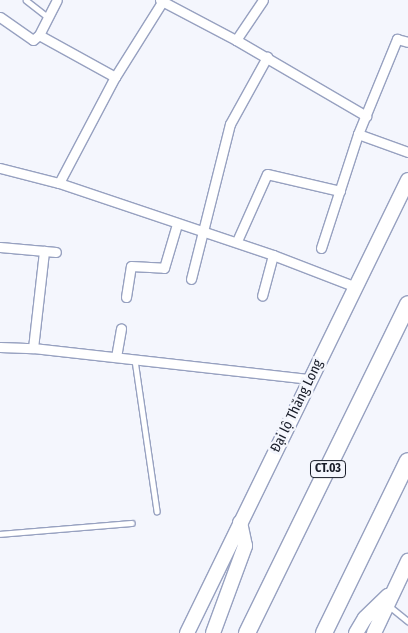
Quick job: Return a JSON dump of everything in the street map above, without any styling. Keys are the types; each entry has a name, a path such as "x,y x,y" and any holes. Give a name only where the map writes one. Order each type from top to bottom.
{"highway":[{"name":"CT.03","path":"247,633 408,304"},
{"path":"324,633 408,461"}],"main road":[{"name":"Đại lộ Thăng Long","path":"187,633 408,180"},
{"path":"213,633 245,546 240,523"},
{"path":"374,633 408,561"},
{"path":"356,633 366,618 394,591"}],"street":[{"path":"0,16 33,40 39,35 57,0"},
{"path":"236,40 263,0"},
{"path":"59,183 115,78 161,1 236,40 366,116"},
{"path":"39,35 115,78"},
{"path":"321,248 358,134 397,39 408,42"},
{"path":"191,279 230,124 267,58"},
{"path":"358,134 408,152"},
{"path":"0,168 59,183 177,224 237,241 356,287"},
{"path":"237,241 267,174 340,191"},
{"path":"126,296 131,266 164,268 177,224"},
{"path":"0,247 56,252"},
{"path":"33,348 44,251"},
{"path":"262,296 273,255"},
{"path":"116,357 121,328"},
{"path":"0,347 33,348 310,379"}],"lane":[{"path":"26,0 48,17"},
{"path":"135,360 158,510"},
{"path":"0,534 132,523"},
{"path":"387,604 408,621"}]}
